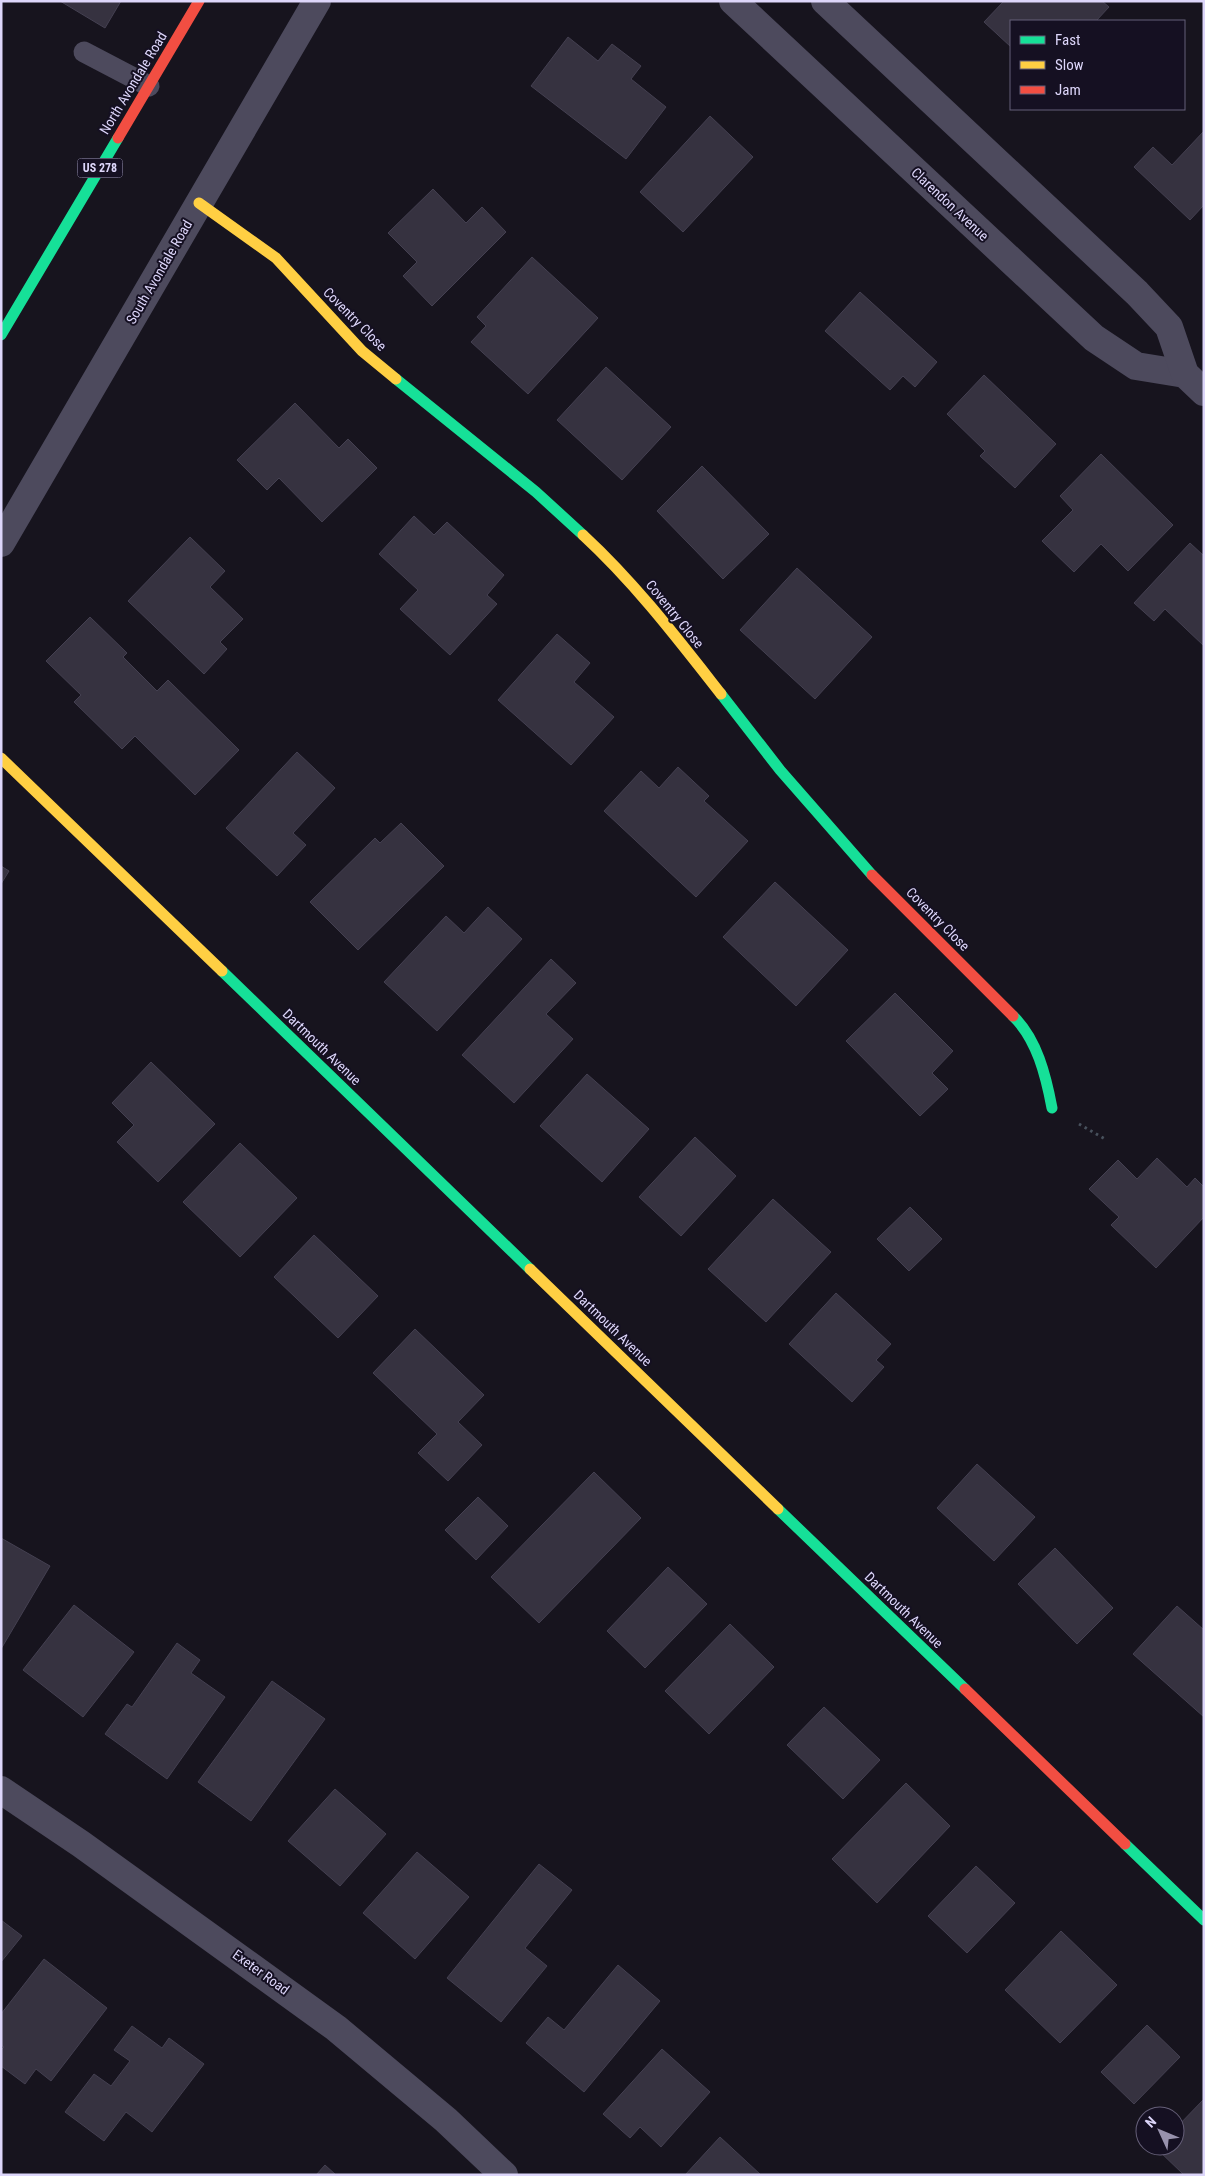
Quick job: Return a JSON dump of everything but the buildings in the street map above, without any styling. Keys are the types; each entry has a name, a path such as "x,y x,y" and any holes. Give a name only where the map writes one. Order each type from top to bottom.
{"street":[{"name":"North Avondale Road","path":"4,324 149,86 198,1"},
{"name":"South Avondale Road","path":"1,543 317,1"},
{"name":"Clarendon Avenue","path":"733,1 1094,338 1136,366 1194,383"},
{"name":"Clarendon Avenue","path":"824,1 1136,293 1168,328 1194,383"},
{"name":"Coventry Close","path":"199,203 276,258 362,351 536,492 610,560 647,600 780,770 857,860 1022,1024 1046,1074 1052,1108"},
{"name":"Dartmouth Avenue","path":"1,758 1204,1920"},
{"name":"Exeter Road","path":"1,1790 81,1844 336,2028 446,2120 504,2175"}],"lane":[{"path":"84,52 149,86"}],"traffic: fast":[{"path":"1,335 118,138"},
{"path":"396,379 536,492 583,535"},
{"path":"721,694 780,770 872,875"},
{"path":"222,971 530,1269"},
{"path":"1013,1016 1021,1025 1034,1047 1047,1083 1052,1108"},
{"path":"778,1509 965,1689"},
{"path":"1125,1844 1204,1920"}],"traffic: slow":[{"path":"199,203 276,258 362,351 396,379"},
{"path":"583,535 638,592 721,694"},
{"path":"1,758 222,971"},
{"path":"530,1269 778,1509"}],"traffic: jam":[{"path":"118,138 199,1"},
{"path":"872,875 1013,1016"},
{"path":"965,1689 1125,1844"}]}
